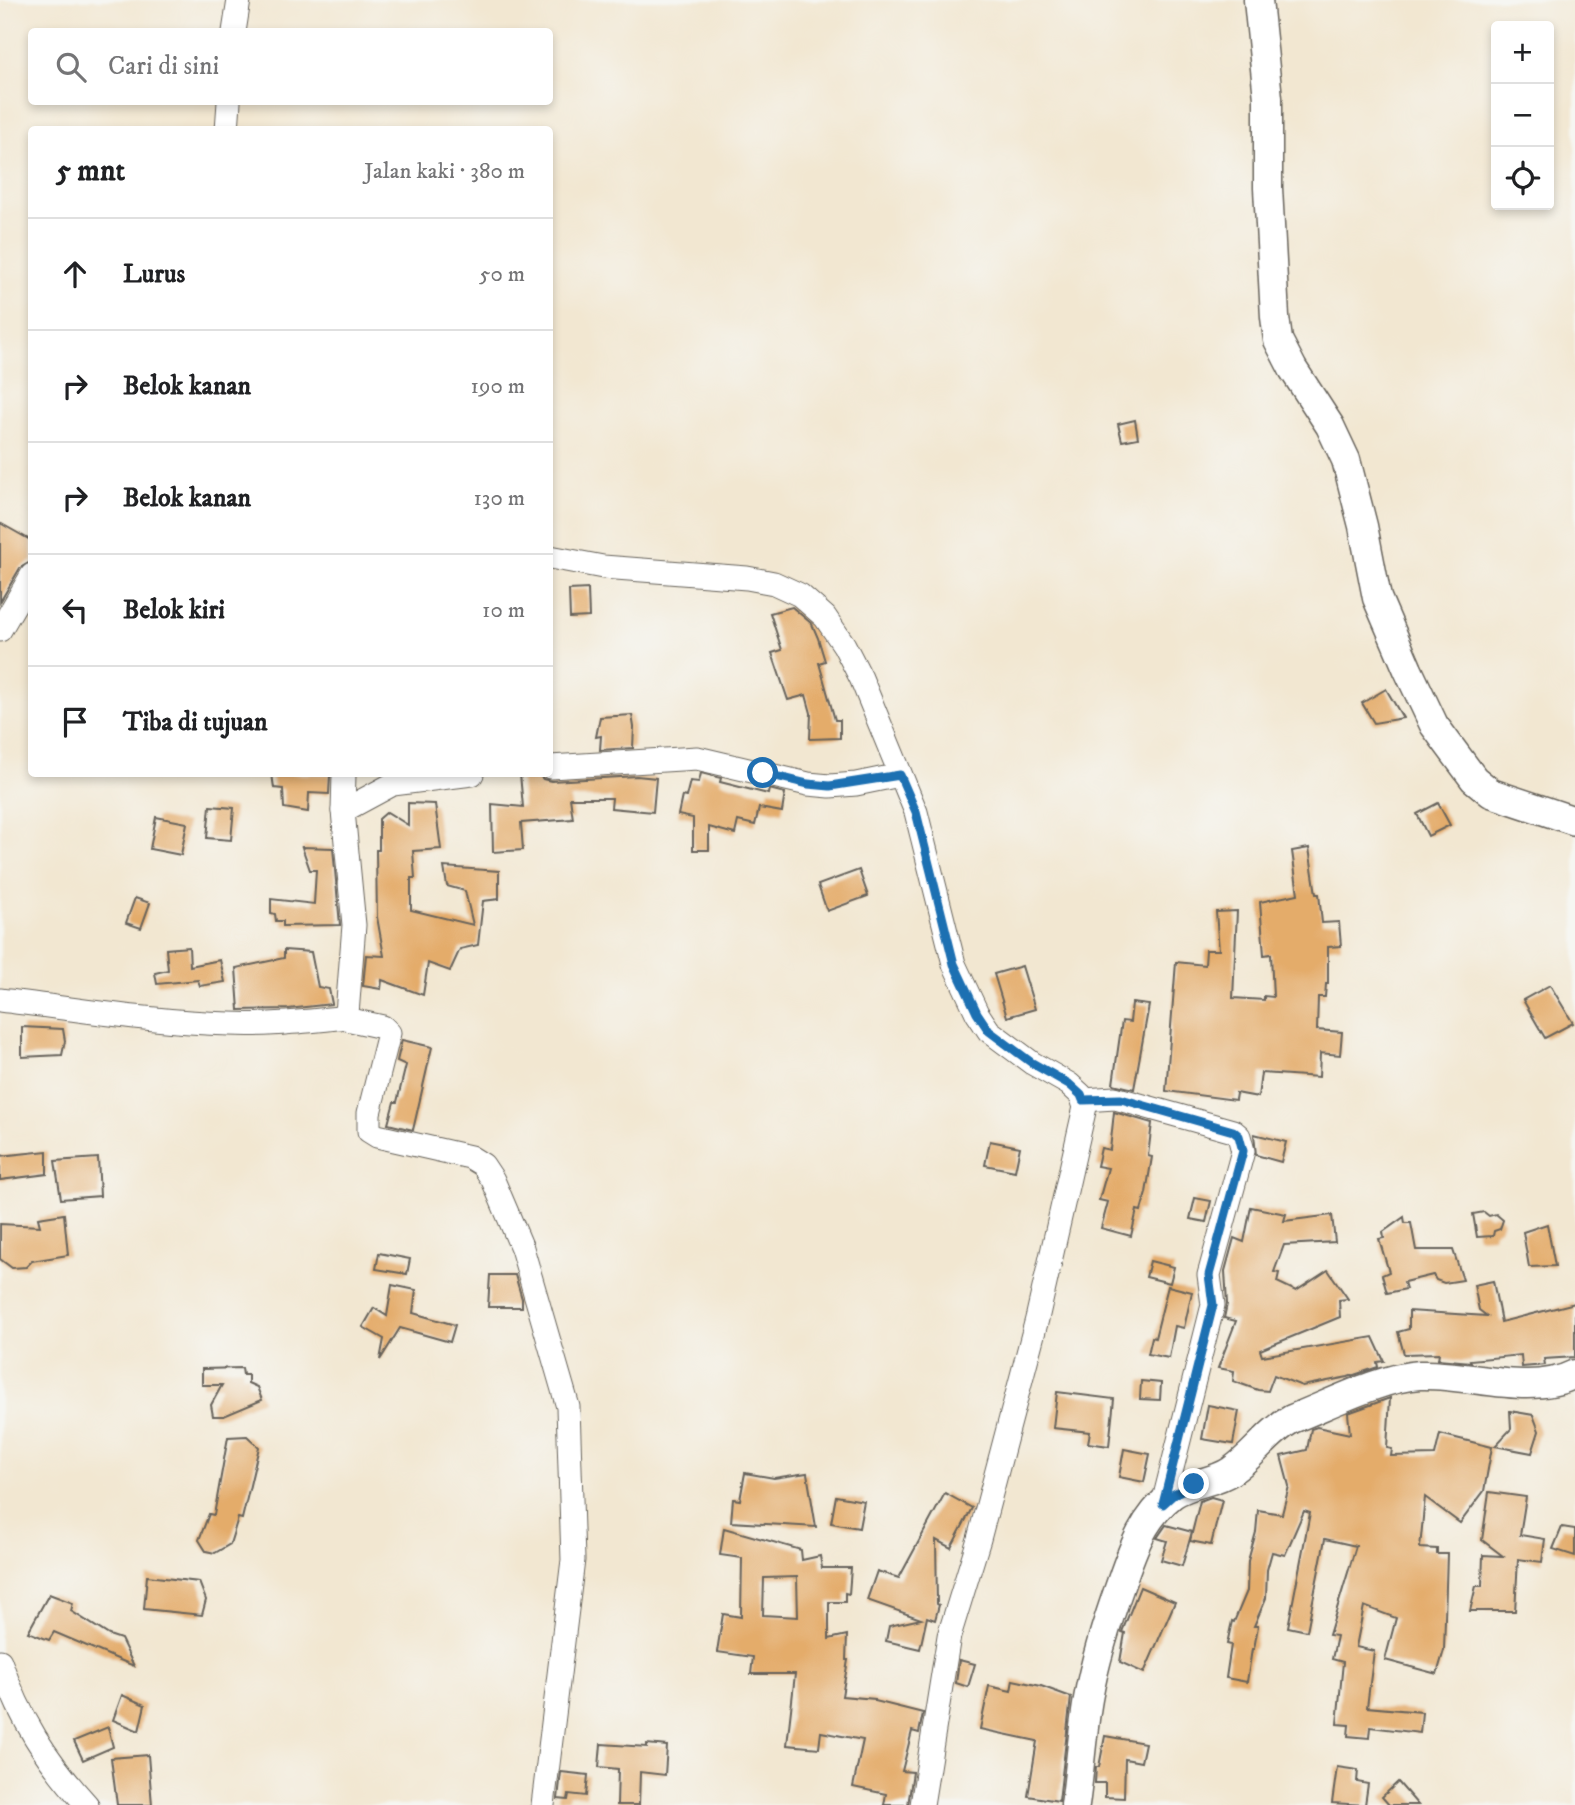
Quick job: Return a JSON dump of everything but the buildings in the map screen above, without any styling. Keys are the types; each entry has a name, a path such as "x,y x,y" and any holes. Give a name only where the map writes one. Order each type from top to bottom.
{"street":[{"path":"235,28 239,0"},
{"path":"1258,0 1268,98 1268,201 1278,340 1288,362 1330,426 1346,460 1363,526 1377,598 1434,725 1474,779 1491,793 1575,821"},
{"path":"228,126 229,105"},
{"path":"553,558 603,567 747,578 774,583 800,595 825,617 844,645 860,678 916,812 954,964 977,1013 989,1031 1032,1063 1069,1084 1083,1100 1085,1107 1080,1136 1037,1319 979,1539 949,1636 922,1805"},
{"path":"0,630 28,582"},
{"path":"553,767 698,758 808,784 830,786 900,775"},
{"path":"344,777 343,811 354,925 348,1017"},
{"path":"343,811 393,784 448,777"},
{"path":"0,1000 165,1020 232,1024 348,1017 383,1027 388,1033 369,1113 369,1131 377,1136 470,1157 483,1165 493,1180 522,1248 568,1407 573,1560 543,1805"},
{"path":"1083,1100 1121,1099 1233,1131 1243,1143 1209,1275 1213,1305 1163,1504"},
{"path":"1075,1805 1088,1697 1107,1621 1136,1542 1150,1516 1174,1494 1194,1484 1229,1473 1280,1425 1386,1382 1427,1375 1537,1385 1563,1380 1575,1374"},
{"path":"0,1661 12,1696 30,1733 50,1762 88,1805"}],"route":[{"path":"763,773 808,784 830,786 900,775 916,812 954,964 968,996 989,1031 1032,1063 1069,1084 1083,1100 1121,1099 1233,1131 1239,1136 1243,1151 1208,1280 1213,1305 1163,1504 1174,1494 1194,1484"}]}
